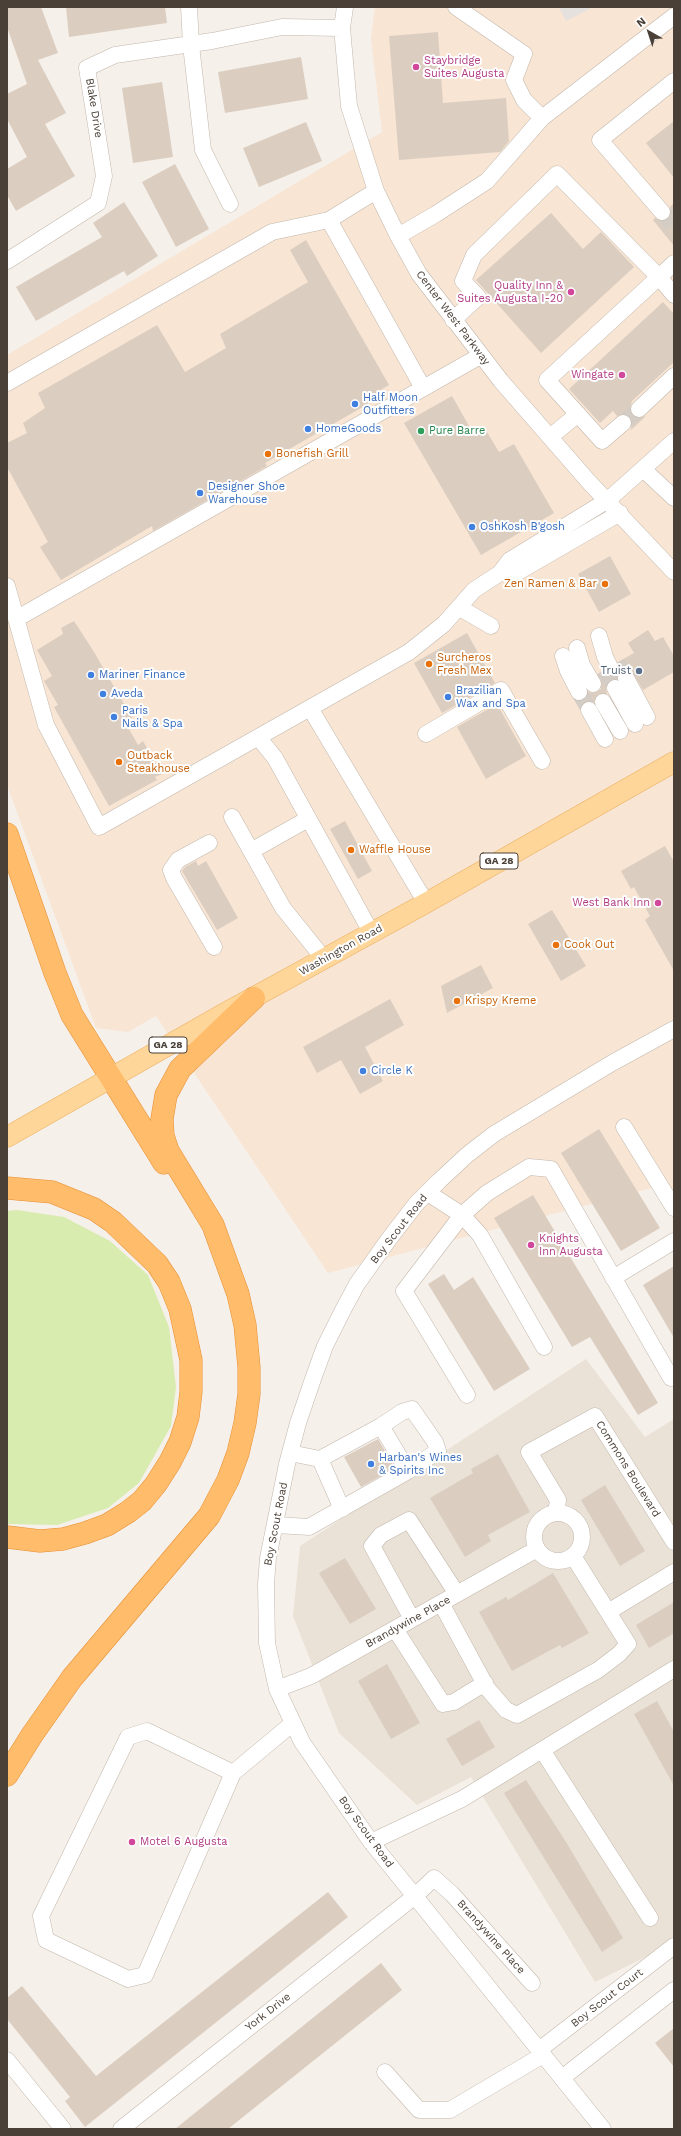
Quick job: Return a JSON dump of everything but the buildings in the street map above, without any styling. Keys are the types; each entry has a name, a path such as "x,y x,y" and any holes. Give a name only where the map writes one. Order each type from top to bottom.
{"highway":[{"path":"7,834 72,1015 207,1232 238,1294"},
{"path":"7,1775 32,1734 72,1678 209,1516 218,1500 238,1453 245,1423 249,1394 249,1367 245,1325 238,1294 213,1225 168,1151 163,1136 162,1118 166,1095 180,1069 254,998"},
{"path":"7,1188 52,1192 94,1209 113,1222 157,1264 169,1282 180,1309 191,1360 191,1386 188,1418 180,1442 156,1484 142,1501 107,1525 85,1533 40,1541 7,1537"}],"main road":[{"name":"Washington Road","path":"7,1137 371,932 426,903 674,762"}],"street":[{"path":"189,7 191,45 202,150 230,204"},
{"name":"Center West Parkway","path":"345,7 342,28 349,106 376,191 419,274 480,356 589,482 608,500 674,572"},
{"path":"456,7 524,54 514,80 524,100 542,118"},
{"path":"398,236 436,214 487,181 542,118 674,16"},
{"name":"Blake Drive","path":"7,261 98,203 104,176 87,68 115,55 191,45 282,27 342,28"},
{"path":"662,212 600,140 674,81"},
{"path":"453,320 478,297 463,281 474,255 556,174 659,277 674,296"},
{"path":"7,383 272,232 329,220 376,191"},
{"path":"329,220 423,388"},
{"path":"623,422 602,441 547,380 674,263"},
{"path":"16,619 480,356"},
{"path":"639,409 674,376"},
{"path":"550,437 578,414"},
{"path":"7,586 46,725 99,827 409,652 444,624 460,608 474,590 500,573 510,560 608,500 644,470 674,441"},
{"path":"644,470 674,498"},
{"path":"500,573 518,572 620,513"},
{"path":"460,608 492,626"},
{"path":"584,644 611,653 599,678"},
{"path":"584,644 589,660 599,678"},
{"path":"584,644 568,671 599,678"},
{"path":"426,734 502,690 542,761"},
{"path":"608,695 627,727"},
{"path":"608,695 627,727"},
{"path":"608,695 627,727"},
{"path":"310,708 426,903"},
{"path":"258,737 275,758 371,932"},
{"path":"232,817 283,908 324,959"},
{"path":"251,851 308,819"},
{"path":"209,843 178,860 172,870 174,878 214,947"},
{"name":"Boy Scout Road","path":"603,2129 371,1842 302,1742 277,1689 267,1643 266,1584 268,1558 290,1453 313,1379 325,1346 343,1310 379,1253 416,1204 467,1155 494,1134 612,1063 674,1029"},
{"path":"624,1127 674,1208"},
{"path":"467,1395 404,1290 462,1215 487,1193 529,1167 551,1169 671,1378"},
{"path":"428,1193 462,1215 480,1236 544,1347"},
{"path":"613,1278 674,1241"},
{"path":"276,1524 309,1527 408,1471 438,1451 435,1442 412,1409 402,1412 381,1426 320,1458 290,1453"},
{"name":"Commons Boulevard","path":"556,1513 558,1500 529,1452 595,1416 674,1542"},
{"path":"381,1426 408,1471"},
{"path":"320,1458 342,1509"},
{"path":"564,1513 573,1517 580,1526 582,1540 579,1550 572,1556 563,1560 552,1560 545,1557 537,1549 533,1534 540,1520 549,1514 564,1513"},
{"path":"412,1619 372,1546 380,1535 409,1520 457,1594"},
{"name":"Brandywine Place","path":"277,1689 311,1676 537,1549"},
{"path":"441,1603 485,1683 506,1710 517,1714 598,1670 619,1654 628,1644 572,1556"},
{"path":"608,1612 674,1572"},
{"path":"396,1629 443,1704 454,1702 485,1683"},
{"path":"371,1842 462,1799 673,1673"},
{"path":"233,1773 147,1731 128,1737 41,1916 46,1940 128,1979 145,1975 233,1773 293,1723"},
{"path":"542,1750 650,1918"},
{"name":"Brandywine Place","path":"415,1896 434,1878 452,1894 532,1983"},
{"name":"York Drive","path":"121,2129 415,1896"},
{"name":"Boy Scout Court","path":"385,2072 419,2110 450,2110 541,2052 674,1946"},
{"path":"562,2078 674,1990"},
{"path":"7,2060 63,2129"}],"shaded area":[{"path":"375,7 674,7 674,1197 659,1186 328,1273 156,1016 128,1032 96,1028 7,785 7,355 382,132 371,39"},
{"path":"559,7 593,7 566,21"},
{"path":"586,1359 645,1437 674,1419 674,1943 595,1982 471,1777 417,1805 339,1733 293,1616 300,1546"}],"green space":[{"path":"17,1210 64,1217 110,1241 148,1275 169,1327 176,1387 171,1426 139,1483 108,1508 57,1525 7,1524 7,1211"}],"tunnel":[{"path":"662,212 674,227"},
{"path":"623,423 639,409"},
{"path":"617,663 626,678"},
{"path":"604,670 615,688"},
{"path":"579,692 589,710"}],"place":[{"name":"Staybridge Suites Augusta","path":"416,67"},
{"name":"Quality Inn & Suites Augusta I-20","path":"571,292"},
{"name":"Wingate","path":"622,375"},
{"name":"Half Moon Outfitters","path":"355,404"},
{"name":"HomeGoods","path":"308,429"},
{"name":"Pure Barre","path":"421,431"},
{"name":"Bonefish Grill","path":"268,454"},
{"name":"Designer Shoe Warehouse","path":"200,493"},
{"name":"OshKosh B'gosh","path":"472,527"},
{"name":"Zen Ramen & Bar","path":"605,584"},
{"name":"Surcheros Fresh Mex","path":"429,664"},
{"name":"Truist","path":"639,671"},
{"name":"Mariner Finance","path":"91,675"},
{"name":"Aveda","path":"103,694"},
{"name":"Brazilian Wax and Spa","path":"448,697"},
{"name":"Paris Nails & Spa","path":"114,717"},
{"name":"Outback Steakhouse","path":"119,762"},
{"name":"Waffle House","path":"351,850"},
{"name":"West Bank Inn","path":"658,903"},
{"name":"Cook Out","path":"556,945"},
{"name":"Krispy Kreme","path":"457,1001"},
{"name":"Circle K","path":"363,1071"},
{"name":"Knights Inn Augusta","path":"531,1245"},
{"name":"Harban's Wines & Spirits Inc","path":"371,1464"},
{"name":"Motel 6 Augusta","path":"132,1842"}]}
